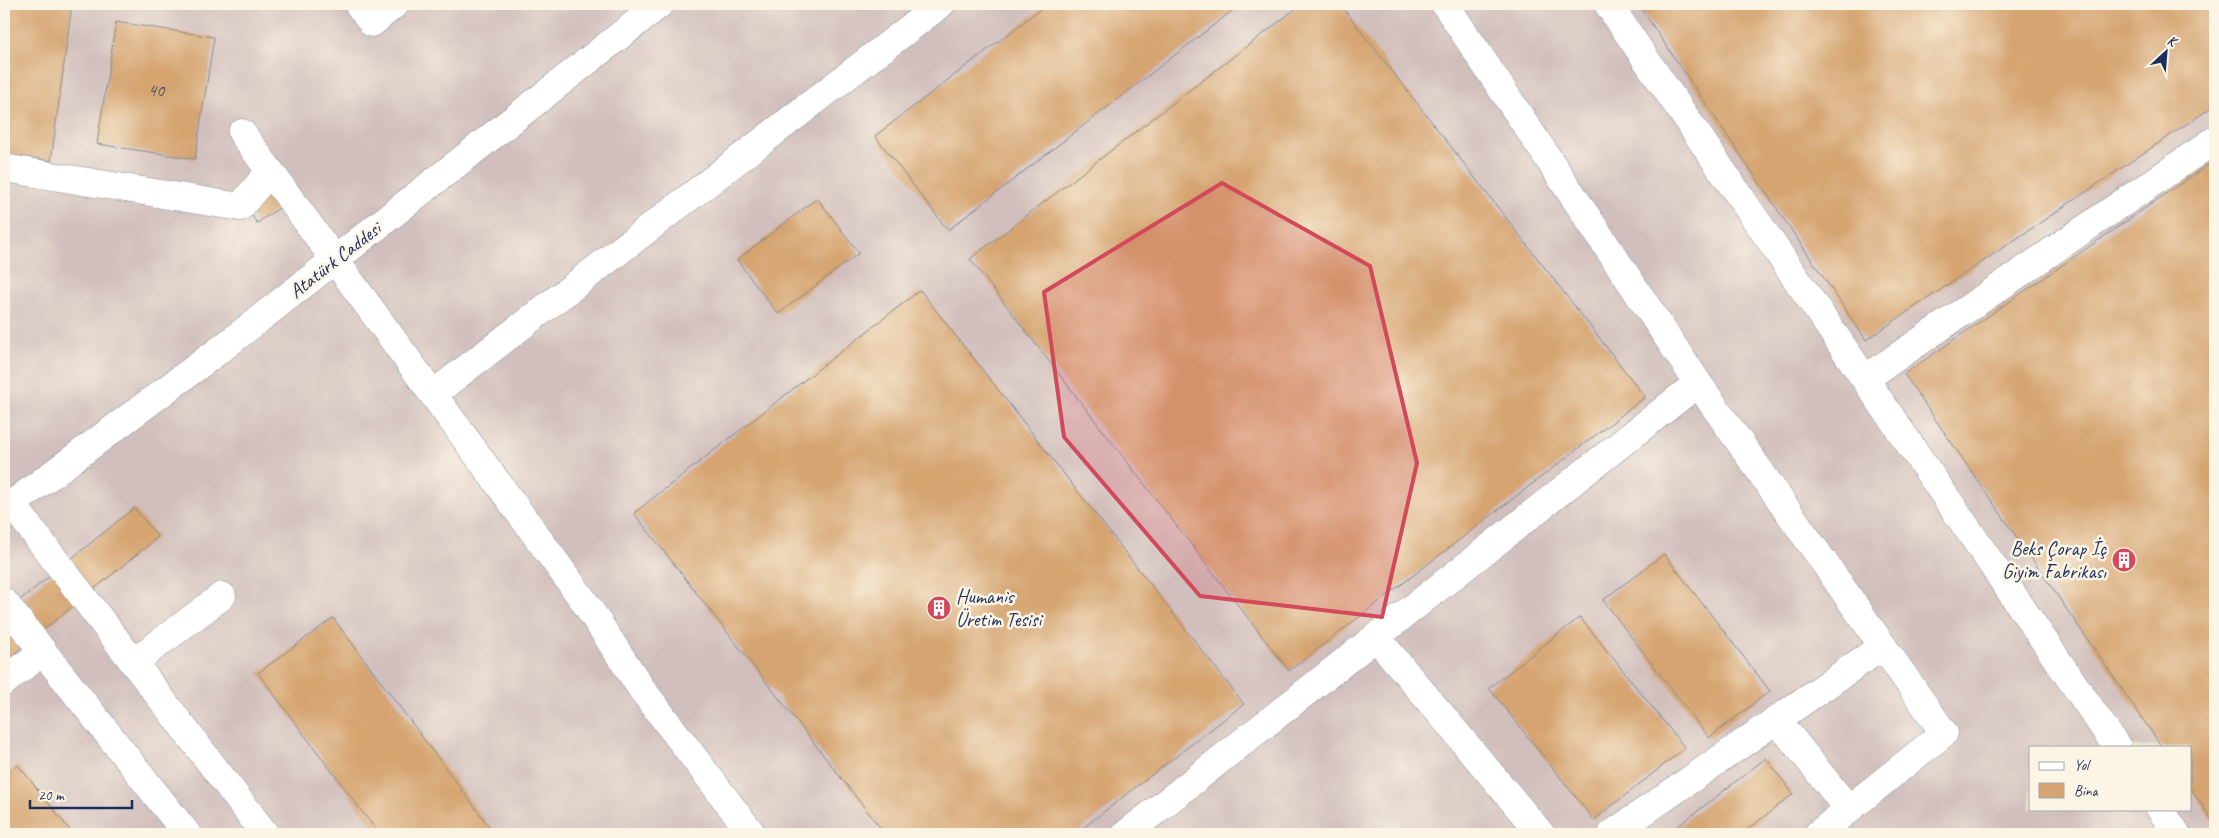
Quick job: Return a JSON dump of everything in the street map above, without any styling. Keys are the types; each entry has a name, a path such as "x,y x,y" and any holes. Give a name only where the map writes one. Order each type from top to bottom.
{"street":[{"path":"358,4 372,23 395,4"},
{"name":"Atatürk Caddesi","path":"8,507 225,346 660,4"},
{"path":"433,394 941,4"},
{"path":"1445,4 1698,383 1944,733 1818,834"},
{"path":"1608,4 2116,746"},
{"path":"242,133 584,601 641,688 752,834"},
{"path":"1866,378 2215,140"},
{"path":"4,168 240,207 270,171"},
{"path":"1126,834 1698,383"},
{"path":"8,507 134,662 265,834"},
{"path":"134,662 222,596"},
{"path":"4,602 187,834"},
{"path":"1376,637 1541,834"},
{"path":"1612,834 1884,646"},
{"path":"4,682 43,650"},
{"path":"1777,720 1849,810"},
{"path":"2161,810 2177,834"}],"highlighted area":[{"path":"1222,183 1370,266 1417,463 1382,617 1200,596 1064,437 1044,292"}],"shaded area":[{"path":"4,4 2215,4 2215,834 4,834"}],"building":[{"path":"4,4 72,4 51,161 4,154"},
{"path":"1047,4 1241,4 948,230 875,136"},
{"path":"1302,4 1340,4 1645,397 1289,671 970,259"},
{"path":"1638,4 2215,4 2215,105 1866,340"},
{"path":"116,22 214,37 195,159 97,144"},
{"name":"Beks Çorap İç Giyim Fabrikası","path":"2215,160 2215,824 2192,791 2192,746 2161,746 1904,374"},
{"path":"271,189 282,206 257,223 246,207"},
{"path":"817,198 859,253 778,314 737,260"},
{"name":"Humanis Üretim Tesisi","path":"920,290 1244,704 1075,834 885,834 634,513"},
{"path":"134,508 158,537 4,662 4,613"},
{"path":"1664,554 1770,691 1709,738 1603,600"},
{"path":"1580,617 1685,748 1594,820 1489,688"},
{"path":"333,618 495,834 379,834 258,673"},
{"path":"1766,758 1793,794 1747,830 1751,834 1668,834"},
{"path":"18,765 73,834 4,834 4,776"}],"place":[{"name":"Beks Çorap İç Giyim Fabrikası","path":"2124,560"},
{"name":"Humanis Üretim Tesisi","path":"939,608"}]}
